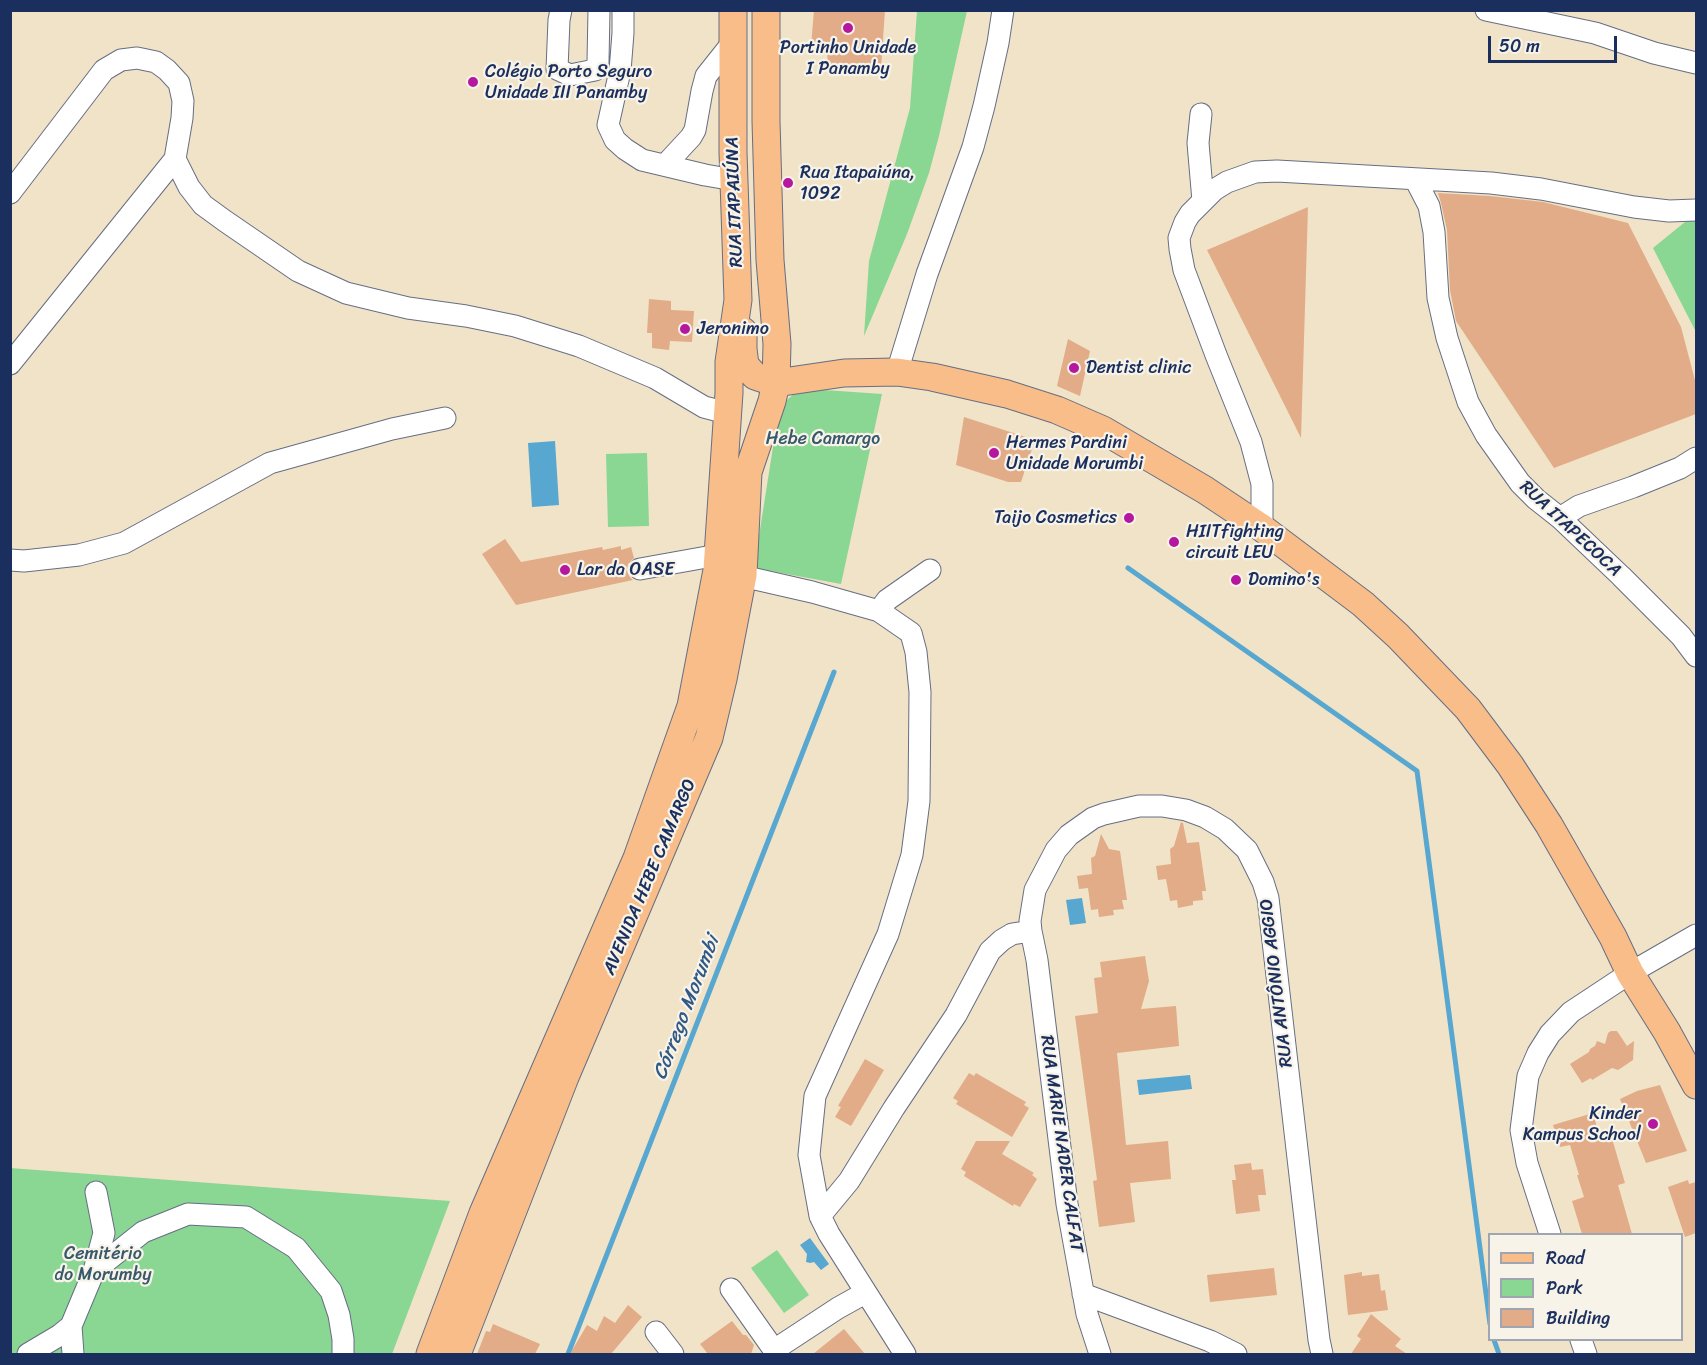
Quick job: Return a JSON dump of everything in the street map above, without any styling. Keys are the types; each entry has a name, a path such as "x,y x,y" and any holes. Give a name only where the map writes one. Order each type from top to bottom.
{"main road":[{"name":"RUA ITAPAIÚNA","path":"728,403 729,362 738,300 734,180 733,10"},
{"name":"RUA ITAPAIÚNA","path":"766,10 766,121 770,260 777,344 776,382"},
{"path":"733,91 740,109 756,120 766,121"},
{"path":"738,300 746,365 755,376 776,382 844,373 897,372 932,377 1007,394 1057,410 1103,430 1204,490 1262,528 1363,604 1398,636 1468,709 1510,765 1549,825 1613,937 1630,973 1667,1032 1696,1085"},
{"path":"777,344 782,354 793,362 844,373"},
{"name":"AVENIDA HEBE CAMARGO","path":"430,1354 483,1213 637,858 691,706 748,472 772,401 776,382"},
{"name":"AVENIDA HEBE CAMARGO","path":"457,1354 565,1077 709,738 723,679 728,403"}],"street":[{"path":"561,10 557,69 570,75 595,70 598,62 599,10"},
{"path":"622,10 620,70 608,125 615,140 642,160 666,164 705,176 734,180"},
{"path":"897,372 927,274 973,147 998,44 1003,10"},
{"path":"1486,10 1595,33 1654,53 1696,63"},
{"path":"666,164 696,130 706,76 733,42"},
{"path":"10,193 104,70 121,60 137,58 156,62 179,83 183,101 175,159 10,364"},
{"path":"1201,114 1198,143 1203,201"},
{"path":"175,159 189,188 203,205 289,265 346,293 408,308 515,326 579,346 655,378 704,407 728,403"},
{"path":"1262,528 1262,484 1251,442 1184,270 1180,249 1179,238 1185,222 1214,190 1227,182 1255,172 1266,171 1491,183 1541,189 1634,207 1669,211 1696,210"},
{"name":"RUA ITAPECOCA","path":"1415,178 1429,206 1434,232 1438,298 1454,359 1468,402 1486,435 1520,483 1560,518 1681,636 1696,656"},
{"path":"10,560 24,561 79,555 124,543 270,463 353,439 445,418"},
{"path":"1560,518 1579,506 1633,487 1696,459"},
{"path":"640,568 726,567 879,610 911,633 916,652 920,692 919,801 912,855 888,934 816,1096 809,1155 820,1216 904,1354"},
{"path":"879,610 886,600 930,570"},
{"name":"RUA ANTÔNIO AGGIO","path":"1032,931 1030,921 1035,890 1056,850 1069,835 1093,818 1139,806 1162,806 1186,810 1205,817 1225,829 1246,850 1263,882 1268,898 1322,1354"},
{"path":"820,1216 849,1181 956,1015 990,951 1012,934 1032,931"},
{"name":"RUA MARIE NADER CALFAT","path":"1032,931 1067,1204 1087,1314 1100,1354"},
{"path":"1550,1233 1527,1163 1521,1130 1528,1076 1538,1053 1550,1034 1571,1012 1630,973 1696,935"},
{"path":"72,1354 71,1326 94,1271 104,1233 96,1192"},
{"path":"94,1271 143,1232 188,1214 246,1217 297,1248 331,1291 339,1315 343,1354"},
{"path":"731,1289 776,1352 838,1308 865,1293"},
{"path":"1083,1294 1210,1341 1236,1354"},
{"path":"28,1354 71,1326"},
{"path":"656,1332 673,1354"}],"green space":[{"path":"917,11 967,11 929,173 907,234 864,336 869,261 910,108"},
{"path":"1696,213 1696,332 1653,248"},
{"name":"Hebe Camargo","path":"810,389 882,394 841,584 754,568 778,415 787,400 797,391"},
{"path":"647,453 649,526 608,527 606,454"},
{"name":"Cemitério do Morumby","path":"10,1168 450,1201 392,1354 11,1354"},
{"path":"777,1250 809,1295 784,1313 751,1268"}],"water":[{"path":"555,441 559,505 532,507 528,443"},
{"path":"1082,898 1086,923 1070,925 1066,900"},
{"path":"1190,1075 1192,1089 1139,1095 1137,1080"},
{"path":"810,1238 829,1264 821,1270 814,1262 806,1262 807,1254 800,1245"}],"building":[{"name":"Portinho Unidade I Panamby","path":"814,10 885,10 881,68 827,64 828,48 811,46"},
{"path":"1438,193 1543,202 1628,223 1681,327 1696,384 1696,414 1554,468 1456,321 1450,290 1447,230"},
{"path":"1308,207 1301,438 1207,250"},
{"path":"649,299 671,301 671,310 694,311 692,342 670,341 669,350 652,348 652,333 647,333"},
{"name":"Dentist clinic","path":"1068,339 1090,351 1080,396 1057,386"},
{"name":"Hermes Pardini Unidade Morumbi","path":"964,417 1035,440 1021,482 1008,482 956,465"},
{"name":"Lar da OASE","path":"505,539 521,562 602,547 603,550 621,546 621,550 631,547 634,558 628,564 627,571 633,580 516,605 482,554"},
{"path":"1181,822 1187,843 1199,842 1206,891 1202,891 1203,900 1193,901 1193,905 1178,908 1177,900 1170,901 1166,879 1158,880 1156,866 1171,864 1170,849 1174,846"},
{"path":"1101,834 1109,849 1120,851 1127,900 1122,900 1124,909 1113,910 1114,915 1099,917 1098,909 1091,910 1088,888 1079,889 1077,876 1092,874 1091,858 1095,856"},
{"path":"1145,956 1149,981 1141,1009 1176,1006 1179,1046 1117,1053 1126,1145 1168,1141 1171,1179 1130,1183 1135,1222 1099,1227 1093,1181 1097,1180 1075,1016 1098,1013 1094,978 1102,977 1100,962"},
{"path":"1617,1031 1627,1046 1634,1041 1633,1060 1618,1070 1612,1068 1582,1083 1570,1064 1589,1052 1597,1041 1605,1044 1608,1033"},
{"path":"865,1059 884,1070 851,1126 835,1117 841,1107 838,1106"},
{"path":"969,1073 974,1076 976,1073 1026,1102 1024,1105 1029,1108 1012,1137 956,1104 958,1101 953,1098"},
{"path":"1660,1085 1687,1151 1646,1163 1620,1099 1637,1091"},
{"path":"1593,1113 1600,1138 1611,1135 1625,1183 1618,1185 1632,1233 1582,1233 1572,1201 1584,1197 1577,1175 1579,1175 1570,1145 1560,1147 1553,1125"},
{"path":"976,1141 1010,1141 1002,1154 1034,1173 1032,1175 1037,1179 1020,1207 1014,1204 1013,1206 964,1176 966,1172 961,1169"},
{"path":"1251,1163 1252,1170 1263,1169 1266,1195 1258,1195 1260,1211 1236,1214 1232,1180 1236,1180 1234,1165"},
{"path":"1688,1180 1689,1184 1696,1182 1696,1233 1685,1237 1668,1187"},
{"path":"1274,1268 1277,1295 1210,1302 1207,1275"},
{"path":"1362,1272 1362,1276 1379,1274 1381,1291 1385,1290 1388,1310 1348,1315 1344,1275"},
{"path":"628,1305 642,1317 611,1354 570,1354 587,1325 597,1331 604,1316 615,1323"},
{"path":"1371,1314 1401,1339 1395,1346 1407,1354 1351,1354 1361,1339 1357,1336"},
{"path":"732,1321 754,1345 751,1354 708,1354 700,1344"},
{"path":"493,1324 540,1344 535,1354 477,1354 486,1331 490,1332"},
{"path":"844,1329 865,1354 813,1354"}],"waterway":[{"path":"1128,568 1417,771 1488,1309"},
{"name":"Córrego Morumbi","path":"568,1354 834,672"},
{"path":"1494,1341 1499,1354"}],"place":[{"name":"Portinho Unidade I Panamby","path":"848,28"},
{"name":"Colégio Porto Seguro Unidade III Panamby","path":"473,82"},
{"name":"Rua Itapaiúna, 1092","path":"788,183"},
{"name":"Jeronimo","path":"685,329"},
{"name":"Dentist clinic","path":"1074,368"},
{"name":"Hermes Pardini Unidade Morumbi","path":"994,453"},
{"name":"Taijo Cosmetics","path":"1129,518"},
{"name":"HIITfighting circuit LEU","path":"1174,542"},
{"name":"Lar da OASE","path":"565,570"},
{"name":"Domino's","path":"1236,580"},
{"name":"Kinder Kampus School","path":"1653,1124"}]}
